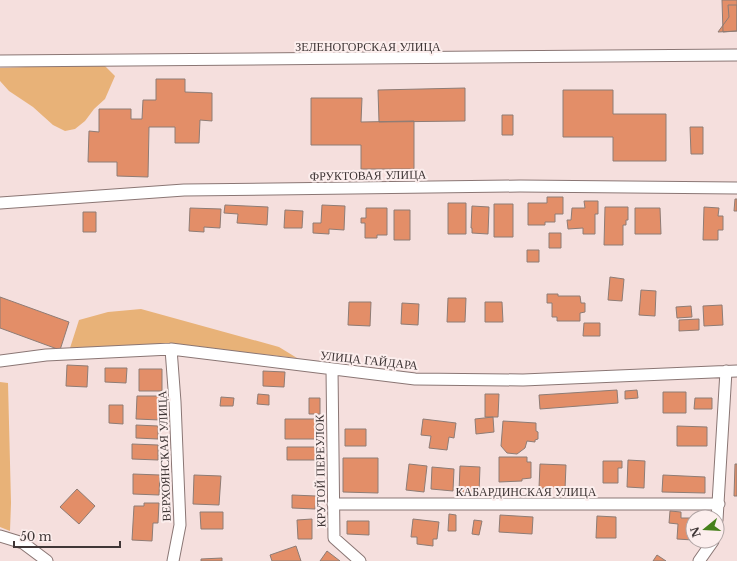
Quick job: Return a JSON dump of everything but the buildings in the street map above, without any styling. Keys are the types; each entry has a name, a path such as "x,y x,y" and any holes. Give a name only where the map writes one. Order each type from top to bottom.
{"street":[{"name":"ЗЕЛЕНОГОРСКАЯ УЛИЦА","path":"0,61 737,55"},
{"name":"ФРУКТОВАЯ УЛИЦА","path":"0,203 184,190 520,186 737,188"},
{"name":"УЛИЦА ГАЙДАРА","path":"0,361 46,355 171,349 415,379 515,380 732,371"},
{"name":"ВЕРХОЯНСКАЯ УЛИЦА","path":"171,349 175,402 180,524 173,561"},
{"name":"КРУТОЙ ПЕРЕУЛОК","path":"332,369 334,538 360,561"},
{"path":"718,509 732,371"},
{"name":"КАБАРДИНСКАЯ УЛИЦА","path":"333,504 719,504"},
{"path":"0,536 23,543 47,561"},
{"path":"699,561 707,549"}],"shaded area":[{"path":"103,64 115,76 105,99 94,109 85,121 75,129 65,131 53,125 33,107 9,91 0,81 0,68"},
{"path":"141,309 279,347 297,358 171,344 70,348 79,320 108,312"},
{"path":"0,382 8,383 11,503 10,531 0,527"}]}
